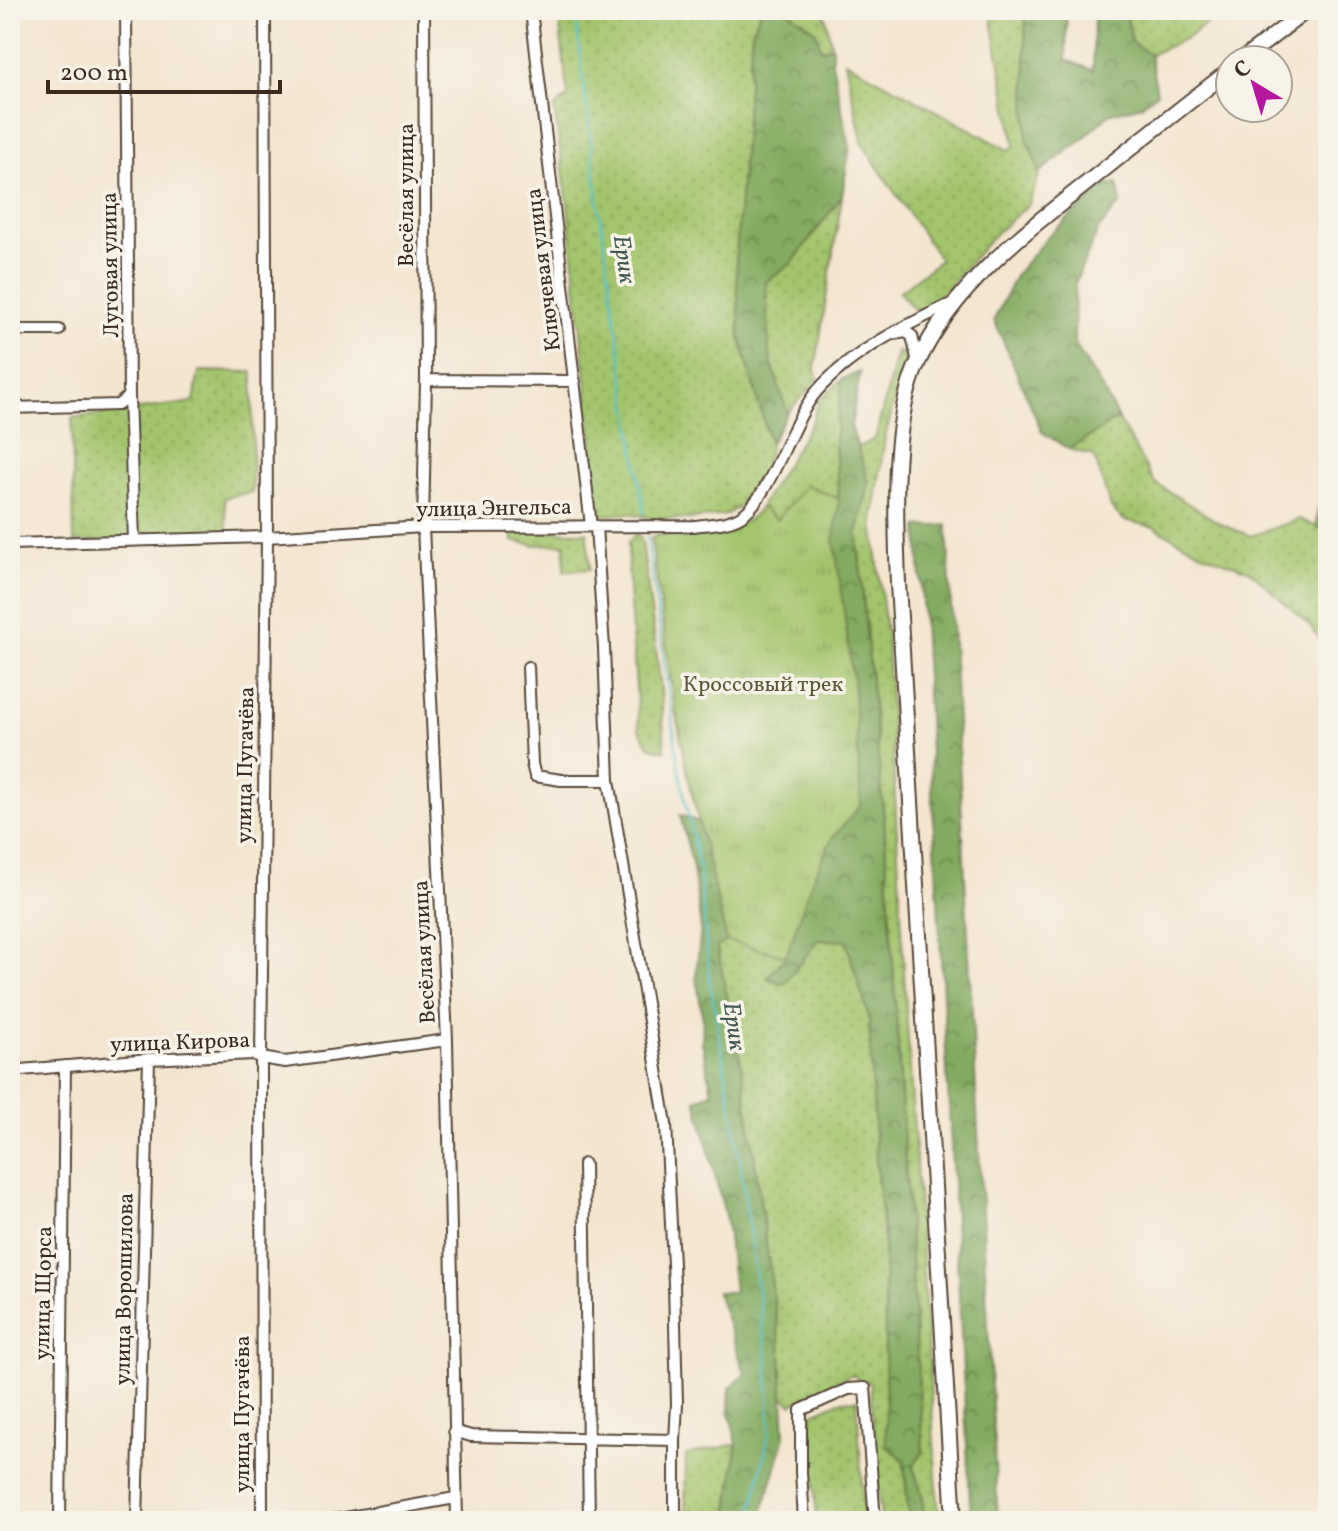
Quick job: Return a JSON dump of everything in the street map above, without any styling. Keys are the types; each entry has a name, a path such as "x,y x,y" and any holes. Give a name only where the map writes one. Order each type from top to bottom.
{"highway":[{"path":"1263,44 1307,10"},
{"path":"954,1521 895,503 902,428 918,364 957,301 988,266 1025,232 1214,83"}],"street":[{"name":"Луговая улица","path":"126,10 129,396 134,540"},
{"name":"улица Пугачёва","path":"262,1521 261,1058 267,537 265,10"},
{"name":"Весёлая улица","path":"424,10 426,380 423,527 447,1040 457,1521"},
{"name":"Ключевая улица","path":"531,10 594,526 604,648 609,780 666,1124 677,1404 675,1521"},
{"name":"улица Энгельса","path":"10,544 267,537 423,527 694,526 723,523 740,517 754,505 797,421 815,393 887,335 957,301"},
{"path":"10,330 59,330"},
{"path":"887,335 906,332 912,336 918,364"},
{"path":"426,380 575,381"},
{"path":"10,408 118,405 129,396"},
{"path":"528,667 535,776 561,780 609,780"},
{"name":"улица Кирова","path":"10,1071 253,1054 285,1062 447,1040"},
{"name":"улица Ворошилова","path":"137,1521 149,1059"},
{"name":"улица Щорса","path":"60,1521 65,1066"},
{"path":"584,1164 589,1521"},
{"path":"804,1521 801,1410 848,1389 865,1388 875,1521"},
{"path":"454,1431 471,1436 675,1440"},
{"path":"328,1521 455,1498"}],"green space":[{"path":"558,10 761,10 752,32 736,256 740,337 770,443 765,468 747,501 726,515 692,519 653,519 631,513 600,516 568,205 554,108 568,97"},
{"path":"761,10 786,10 815,30 821,49 832,47 832,63 850,147 842,196 791,264 766,282 769,355 787,413 770,443 740,337 736,256 752,32"},
{"path":"786,10 824,10 832,47 821,49 815,30"},
{"path":"990,10 1025,10 1027,140 1040,172 1029,204 995,234 944,291 917,313 899,292 940,260 863,145 845,61 1008,150 1015,146"},
{"path":"1025,10 1067,10 1066,60 1093,70 1094,10 1126,10 1131,41 1150,55 1157,93 1142,105 1109,114 1082,140 1040,172 1027,140"},
{"path":"1126,10 1224,10 1189,37 1150,55 1131,41"},
{"path":"1117,183 1121,203 1098,230 1075,283 1074,343 1118,419 1069,449 1042,432 994,320 1016,274 1049,235 1106,186"},
{"path":"842,196 815,370 818,379 787,413 769,355 766,282 791,264"},
{"path":"897,352 907,354 885,437 873,522 887,640 905,991 939,1521 924,1521 922,1494 913,1467 923,1452 884,819 857,533 869,483 858,447 875,439"},
{"path":"199,371 253,372 252,492 224,498 228,538 74,542 72,418 194,402"},
{"path":"860,372 851,426 869,483 857,533 884,819 923,1452 913,1467 922,1494 924,1521 909,1521 904,1460 886,1445 884,1233 876,1161 869,1018 846,941 818,940 784,984 767,978 786,956 812,880 832,838 861,805 853,679 834,539 839,499 835,444 842,379"},
{"path":"842,379 835,444 839,499 806,485 697,726 697,536 724,532 753,519 812,422 819,400"},
{"path":"1118,419 1155,483 1223,525 1251,536 1299,519 1328,532 1328,649 1309,625 1249,570 1202,553 1154,527 1124,520 1111,508 1094,456 1069,449"},
{"name":"Кроссовый трек","path":"806,485 839,499 834,539 853,679 861,805 832,838 812,880 786,956 727,941 673,698 651,538 665,534 698,535 729,530 747,521 761,507 776,520"},
{"path":"1328,503 1328,532 1316,526 1318,508"},
{"path":"947,525 998,1521 971,1521 918,527"},
{"path":"513,531 587,532 590,569 564,571 565,544 534,545 513,541"},
{"path":"637,533 642,541 661,688 665,751 650,747 639,729 628,542"},
{"path":"680,815 699,822 727,941 717,947 742,1068 781,1352 785,1436 760,1521 728,1521 737,1444 729,1410 730,1388 745,1374 717,1292 734,1292 726,1219 696,1100 712,1092 702,1042 703,1020 696,976 701,928 693,868"},
{"path":"825,853 812,880 784,984 818,940 846,940 869,1017 876,1161 909,1521 881,1521 870,1383 859,1381 853,1374 792,1404 782,1396 781,1352 742,1068 716,946 727,941 717,894"},
{"path":"857,1400 864,1521 817,1521 810,1423 813,1413 840,1401"},
{"path":"737,1444 728,1519 685,1521 686,1455"}],"waterway":[{"name":"Ерик","path":"575,10 599,207 644,513"},
{"name":"Ерик","path":"647,535 679,769 699,868 710,981 739,1154 767,1357 770,1430 750,1521"}]}
